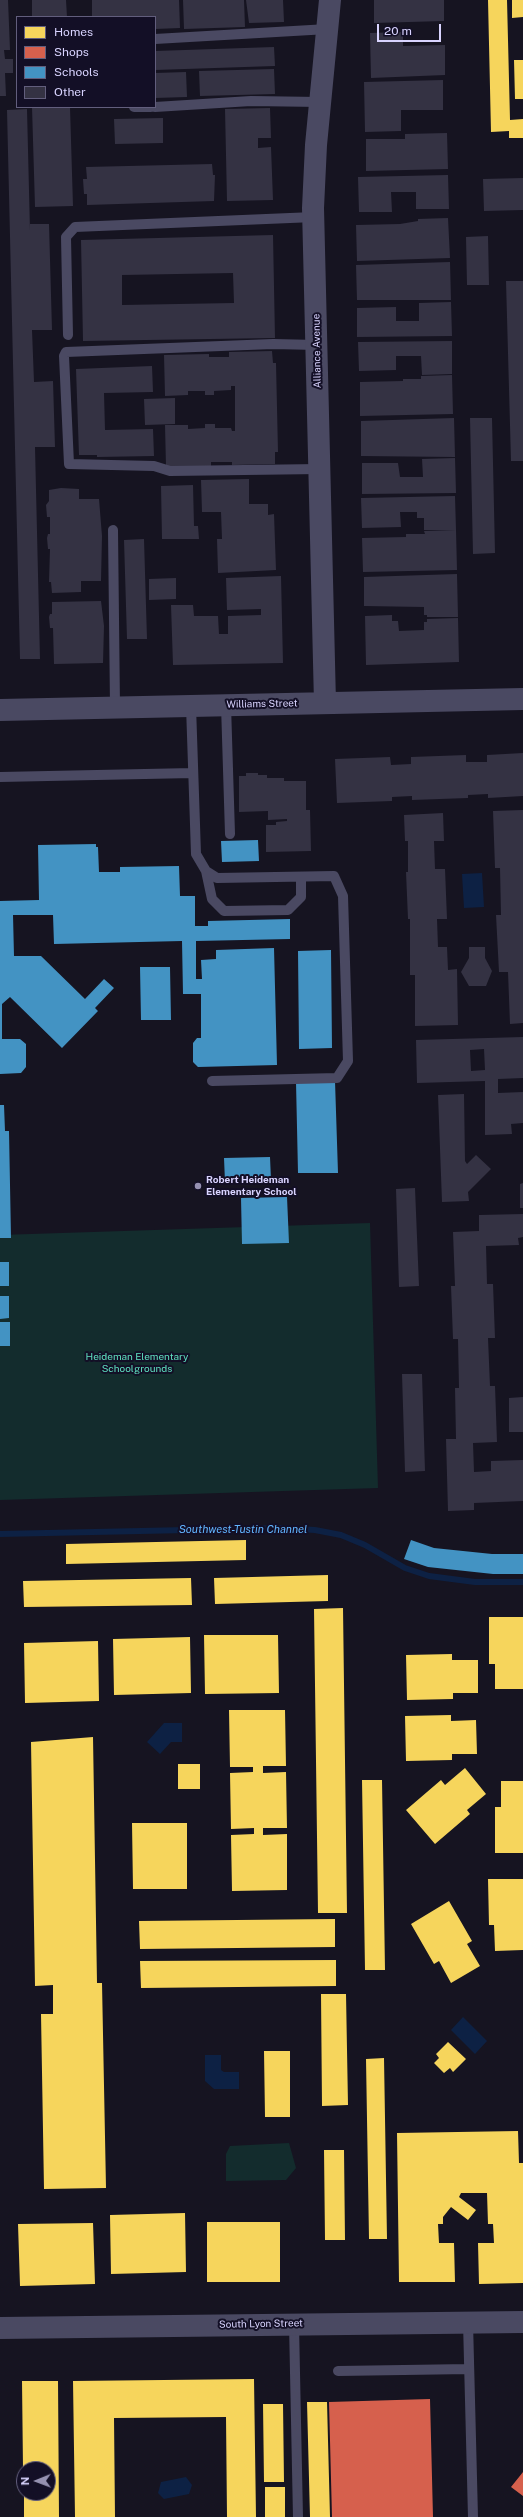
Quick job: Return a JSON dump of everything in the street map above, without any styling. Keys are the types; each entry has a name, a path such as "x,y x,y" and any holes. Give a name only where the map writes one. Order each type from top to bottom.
{"street":[{"name":"Alliance Avenue","path":"325,703 314,217 316,145 330,0"},
{"name":"Williams Street","path":"0,710 523,699"},
{"name":"South Lyon Street","path":"0,2328 523,2322"}],"lane":[{"path":"156,39 328,29"},
{"path":"156,107 251,101 320,102"},
{"path":"68,335 66,237 75,227 314,217"},
{"path":"317,345 273,344 66,352 64,356 68,464 154,466 170,471 320,469"},
{"path":"113,530 115,707"},
{"path":"226,705 230,834"},
{"path":"191,706 196,854 206,871 212,899 224,911 288,910 301,897 301,876"},
{"path":"0,777 193,773"},
{"path":"206,871 217,878 334,876 343,896 348,1061 337,1078 212,1081"},
{"path":"468,2322 473,2517"},
{"path":"294,2324 298,2517"},
{"path":"338,2371 469,2369"}],"green space":[{"name":"Heideman Elementary Schoolgrounds","path":"370,1223 378,1488 0,1500 0,1235"},
{"path":"289,2143 296,2168 286,2180 226,2181 226,2154 230,2146"}],"water":[{"path":"482,873 484,907 464,908 462,874"},
{"path":"164,1723 182,1723 182,1742 171,1742 160,1754 147,1742"},
{"path":"463,2017 487,2041 475,2054 451,2030"},
{"path":"205,2055 221,2055 221,2070 224,2072 239,2072 239,2089 214,2089 205,2081"},
{"path":"186,2477 192,2485 189,2494 164,2499 158,2493 161,2482"}],"building: Homes":[{"path":"488,0 507,0 510,120 523,119 523,138 509,138 509,131 491,132"},
{"path":"512,0 523,0 523,17 512,18"},
{"path":"514,60 523,60 523,99 515,99"},
{"path":"246,1540 246,1560 66,1564 66,1544"},
{"path":"328,1575 328,1601 215,1604 214,1578"},
{"path":"191,1578 192,1605 24,1607 23,1581"},
{"path":"343,1608 347,1913 318,1913 314,1609"},
{"path":"489,1617 523,1617 523,1689 495,1689 495,1664 489,1664"},
{"path":"204,1635 278,1635 279,1693 205,1694"},
{"path":"190,1637 191,1693 114,1695 113,1639"},
{"path":"98,1641 99,1701 25,1703 24,1643"},
{"path":"452,1654 452,1660 478,1660 478,1693 453,1693 453,1699 407,1700 406,1655"},
{"path":"229,1710 285,1710 286,1766 263,1766 263,1773 286,1772 287,1828 263,1828 263,1835 287,1834 287,1890 232,1891 231,1835 254,1834 254,1828 231,1829 230,1773 253,1772 253,1767 230,1767"},
{"path":"451,1715 451,1721 476,1720 477,1754 452,1754 452,1760 406,1761 405,1716"},
{"path":"93,1737 97,1983 102,1983 106,2188 44,2189 41,2014 53,2014 53,1985 35,1986 31,1742"},
{"path":"178,1764 200,1764 200,1789 178,1789"},
{"path":"465,1768 486,1794 467,1810 470,1814 435,1844 406,1810 441,1780 445,1785"},
{"path":"362,1780 382,1780 385,1970 365,1970"},
{"path":"501,1781 523,1781 523,1853 495,1853 495,1807 501,1807"},
{"path":"132,1823 187,1823 187,1889 133,1889"},
{"path":"488,1879 523,1879 523,1950 495,1951 494,1925 489,1925"},
{"path":"449,1901 472,1941 467,1944 480,1966 451,1983 439,1961 434,1964 411,1924"},
{"path":"335,1919 335,1947 140,1949 139,1921"},
{"path":"336,1960 336,1986 141,1988 140,1961"},
{"path":"321,1994 346,1994 348,2105 322,2106"},
{"path":"448,2042 466,2059 453,2072 450,2068 444,2073 434,2063 439,2058 436,2054"},
{"path":"264,2051 290,2051 290,2117 265,2117"},
{"path":"384,2058 387,2239 369,2239 366,2059"},
{"path":"518,2131 519,2163 523,2163 523,2283 479,2284 478,2243 494,2243 493,2224 488,2224 487,2193 461,2193 459,2197 476,2210 468,2220 451,2207 443,2217 443,2224 438,2224 439,2243 454,2243 455,2282 399,2282 397,2133"},
{"path":"324,2150 344,2150 345,2240 325,2240"},
{"path":"185,2213 186,2272 111,2274 110,2215"},
{"path":"207,2222 280,2222 280,2282 207,2282"},
{"path":"93,2223 95,2284 20,2286 18,2224"},
{"path":"254,2379 256,2517 227,2517 226,2417 114,2418 115,2517 75,2517 73,2381"},
{"path":"22,2381 58,2381 59,2517 24,2517 24,2501 56,2501 56,2461 23,2461"},
{"path":"307,2402 327,2402 330,2517 310,2517"},
{"path":"263,2404 283,2404 284,2482 264,2482"},
{"path":"265,2487 285,2487 285,2517 265,2517"}],"building: Shops":[{"path":"430,2399 433,2517 332,2517 329,2402"},
{"path":"523,2472 523,2496 511,2487"}],"building: Schools":[{"path":"258,840 259,861 222,862 221,841"},
{"path":"96,844 96,847 98,847 99,872 120,872 120,867 179,866 180,896 195,896 195,926 208,926 208,921 290,919 290,939 196,941 196,979 202,979 201,960 216,959 216,950 274,948 277,1065 198,1067 193,1062 193,1043 197,1038 201,1038 201,994 183,994 182,941 54,944 53,915 13,915 14,956 41,956 85,999 104,979 114,988 95,1008 98,1011 62,1048 10,997 2,1004 2,1039 20,1039 26,1044 26,1067 21,1073 0,1074 0,901 39,900 38,845"},
{"path":"331,950 332,1048 299,1049 298,951"},
{"path":"140,967 170,967 171,1020 141,1020"},
{"path":"335,1081 338,1173 298,1173 296,1082"},
{"path":"0,1105 4,1105 5,1131 9,1131 11,1238 0,1238"},
{"path":"270,1157 271,1180 225,1182 224,1158"},
{"path":"287,1197 289,1243 242,1244 241,1198"},
{"path":"0,1262 9,1262 9,1286 0,1286"},
{"path":"0,1296 9,1296 9,1318 0,1319"},
{"path":"0,1322 10,1322 10,1346 0,1346"},
{"path":"411,1540 434,1548 492,1554 523,1554 523,1574 493,1574 428,1567 404,1559"}],"building: Other":[{"path":"0,0 8,0 10,50 4,50 5,59 13,59 13,73 5,73 6,96 0,96"},
{"path":"32,0 66,0 67,16 32,16"},
{"path":"92,0 179,0 180,28 156,29 156,16 92,16"},
{"path":"183,0 244,0 245,27 184,29"},
{"path":"246,0 283,0 284,22 249,23"},
{"path":"374,0 444,0 444,21 374,23"},
{"path":"403,32 403,46 445,45 445,75 371,78 370,33"},
{"path":"274,47 275,66 156,70 156,51"},
{"path":"274,69 275,94 200,96 199,71"},
{"path":"186,72 187,97 156,98 156,73"},
{"path":"443,80 443,110 401,110 401,131 365,132 364,82"},
{"path":"32,108 70,108 73,206 35,207"},
{"path":"270,108 271,138 258,138 258,148 271,147 273,200 227,201 225,109"},
{"path":"27,109 30,231 30,224 49,224 52,330 32,330 34,382 53,381 55,447 35,447 40,659 20,659 7,110"},
{"path":"163,118 163,143 115,144 114,119"},
{"path":"447,133 448,169 366,171 366,139 405,139 405,134"},
{"path":"212,164 213,175 215,175 214,201 87,205 87,194 84,194 83,179 87,179 86,167"},
{"path":"448,175 449,209 416,209 416,192 391,192 392,212 359,212 358,177"},
{"path":"523,178 523,210 484,211 483,179"},
{"path":"448,218 450,258 357,261 356,225 400,224 418,221 418,219"},
{"path":"273,235 275,338 83,341 81,240","holes":["233,273 234,303 122,305 122,275"]},
{"path":"488,236 489,285 467,285 466,237"},
{"path":"450,262 451,300 357,300 356,265"},
{"path":"506,281 523,281 523,461 511,461"},
{"path":"451,302 452,336 357,337 357,308 396,307 396,321 419,321 419,303"},
{"path":"452,341 452,374 422,375 421,356 396,356 396,370 359,371 358,342"},
{"path":"272,351 273,363 276,363 278,452 275,452 275,464 232,465 232,462 211,462 211,466 166,467 165,425 188,425 188,429 205,428 205,424 215,424 215,428 231,428 232,431 235,431 235,386 231,386 231,390 214,391 214,395 205,395 205,391 188,391 188,395 165,396 164,355 209,354 209,357 229,357 229,352"},
{"path":"152,366 153,392 104,393 105,430 153,429 154,456 97,457 97,455 79,455 76,369"},
{"path":"452,375 453,414 360,416 360,382 403,381 403,379 421,379 421,376"},
{"path":"175,398 175,424 145,425 144,399"},
{"path":"454,418 455,457 361,456 361,421"},
{"path":"470,418 492,418 495,553 473,554"},
{"path":"455,458 456,493 362,494 362,463 398,463 400,477 423,477 422,459"},
{"path":"249,479 249,504 268,504 268,515 274,514 276,570 218,573 217,539 222,539 221,512 202,512 201,480"},
{"path":"193,485 194,526 198,526 199,539 162,539 161,486"},
{"path":"61,488 79,489 79,499 99,499 102,536 101,581 81,581 81,592 52,593 51,582 49,582 50,549 48,549 47,538 48,534 50,534 50,517 47,517 46,505 49,501 49,490"},
{"path":"455,496 456,530 424,530 424,518 417,518 417,512 400,512 401,527 362,528 361,498"},
{"path":"456,530 457,570 363,572 362,538 406,537 406,534 425,534 424,531"},
{"path":"144,539 147,639 127,639 124,540"},
{"path":"457,574 458,617 427,617 427,615 424,615 424,607 364,606 364,577"},
{"path":"281,576 283,663 173,665 171,605 193,605 194,616 218,616 219,634 228,634 228,616 261,615 261,609 227,610 226,578"},
{"path":"176,578 176,599 149,600 149,579"},
{"path":"101,601 104,626 103,663 54,664 53,628 50,628 49,617 50,614 52,614 52,602"},
{"path":"392,615 392,621 398,621 399,631 424,630 424,622 427,622 427,619 458,618 459,662 366,665 365,616"},
{"path":"523,753 523,796 488,798 488,794 468,795 468,798 412,800 412,796 392,797 392,801 337,803 335,759 390,757 391,765 411,764 411,757 466,755 466,762 487,762 487,755"},
{"path":"246,773 267,775 267,778 284,778 284,781 306,781 306,810 310,810 311,851 266,852 266,825 276,825 276,822 287,821 287,819 268,820 268,811 239,812 239,776 246,776"},
{"path":"523,810 523,1023 510,1024 508,972 499,972 496,915 501,915 500,868 495,868 493,811"},
{"path":"443,813 444,841 434,841 435,869 445,869 447,919 437,919 438,947 447,947 448,970 457,969 458,1025 415,1026 415,975 410,975 410,919 408,919 406,872 408,872 408,841 405,841 404,815"},
{"path":"469,947 485,947 485,958 492,971 486,986 469,986 461,972 469,958"},
{"path":"523,1037 523,1078 498,1079 498,1093 523,1092 523,1123 511,1124 512,1134 485,1135 485,1081 417,1083 416,1040","holes":["484,1049 485,1070 471,1071 470,1050"]},
{"path":"464,1094 465,1161 467,1164 476,1155 491,1169 468,1192 469,1201 442,1202 438,1095"},
{"path":"523,1183 523,1208 520,1208 520,1184"},
{"path":"415,1188 419,1286 399,1287 396,1189"},
{"path":"523,1214 523,1237 518,1238 519,1245 486,1246 487,1284 493,1284 495,1338 488,1338 490,1386 495,1386 497,1442 473,1443 474,1472 491,1471 491,1461 523,1460 523,1501 474,1503 474,1510 448,1511 446,1439 456,1439 455,1388 459,1388 458,1339 453,1339 451,1286 455,1286 453,1232 479,1231 479,1215"},
{"path":"402,1374 422,1374 425,1471 405,1472"},
{"path":"523,1397 523,1432 509,1432 509,1398"}],"waterway":[{"name":"Southwest-Tustin Channel","path":"0,1534 281,1528 315,1530 341,1535 365,1545 405,1568 429,1576 475,1582 523,1582"}],"place":[{"name":"Robert Heideman Elementary School","path":"198,1186"}]}
